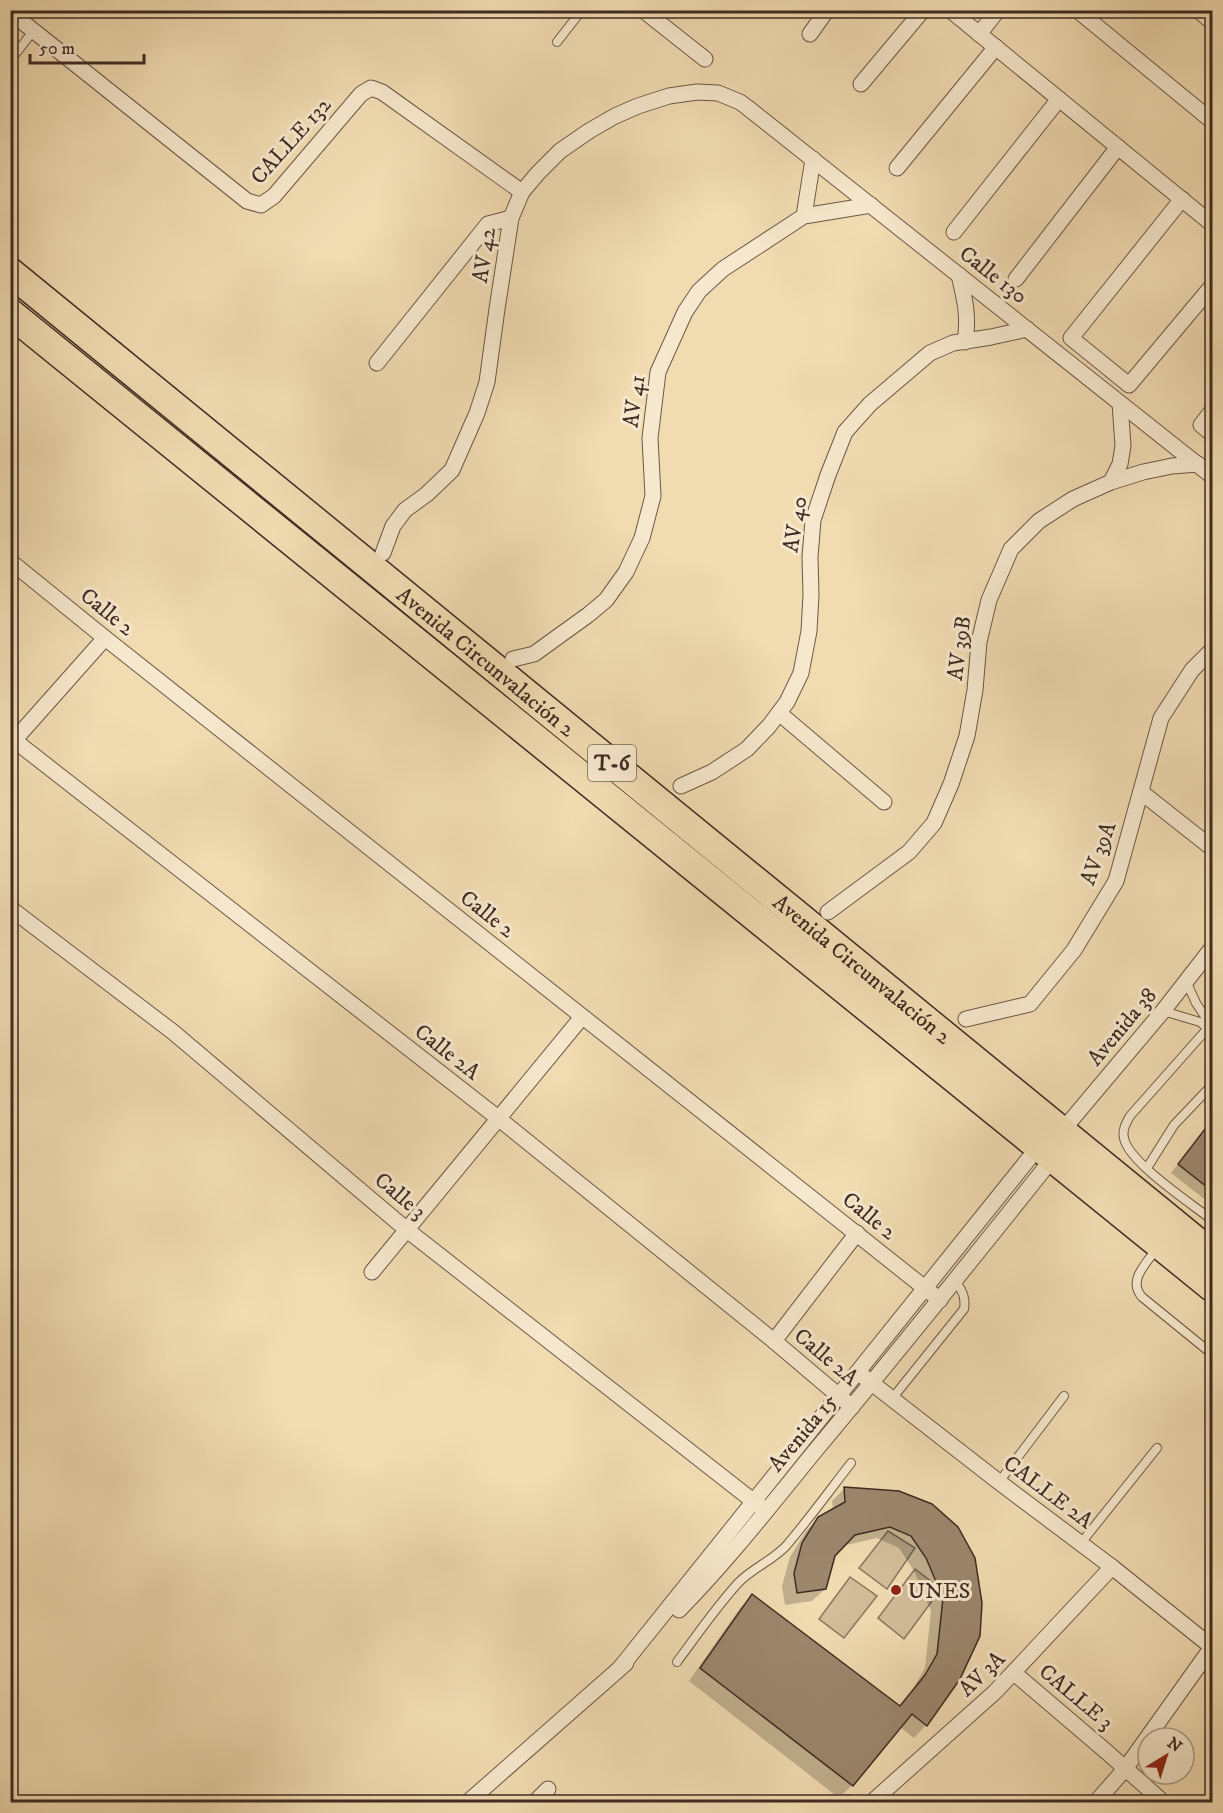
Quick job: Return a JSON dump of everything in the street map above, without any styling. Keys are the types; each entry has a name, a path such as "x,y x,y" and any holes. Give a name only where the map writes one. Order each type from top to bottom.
{"highway":[{"name":"Avenida Circunvalación 2","path":"10,272 1051,1145 1159,1244 1212,1287"},
{"name":"Avenida Circunvalación 2","path":"10,313 1051,1145 1212,1254"}],"street":[{"path":"643,10 705,59"},
{"path":"810,34 827,10"},
{"path":"861,84 923,10"},
{"path":"950,10 1212,224"},
{"path":"980,34 998,10"},
{"path":"1077,10 1212,121"},
{"path":"1198,10 1212,22"},
{"name":"CALLE 132","path":"10,12 247,201 261,205 274,196 361,93 371,88 382,92 522,192"},
{"path":"897,168 996,47"},
{"name":"AV 42","path":"383,553 393,526 405,510 427,494 452,470 477,413 487,382 512,218 522,192 561,151 589,131 638,106 669,96 697,92 718,93 748,108"},
{"path":"954,232 1059,99"},
{"name":"Calle 130","path":"748,108 1212,476"},
{"path":"1016,279 1118,147"},
{"path":"804,216 813,159"},
{"path":"1182,199 1071,338 1129,386 1212,286"},
{"name":"AV 41","path":"513,659 534,654 606,600 626,572 642,538 653,496 650,438 658,372 684,312 699,291 723,269 804,216 871,205"},
{"path":"377,363 488,224 512,218"},
{"path":"958,275 966,305 968,324 965,342"},
{"name":"AV 40","path":"681,786 712,772 747,749 787,702 801,673 809,631 813,520 845,432 870,404 930,353 953,343 1027,329"},
{"path":"1111,482 1120,464 1123,446 1120,403"},
{"path":"1212,411 1202,425 1212,434"},
{"name":"AV 39B","path":"828,912 909,852 934,824 951,784 967,736 975,690 979,642 989,600 1011,549 1039,521 1073,499 1111,482 1143,472 1198,464"},
{"name":"Calle 2","path":"10,561 940,1300"},
{"path":"12,741 105,638"},
{"name":"AV 39A","path":"966,1019 1030,1004 1074,950 1116,881 1161,718 1192,670 1212,650"},
{"path":"779,713 884,802"},
{"name":"Calle 2A","path":"12,741 498,1118 852,1407"},
{"path":"1141,792 1212,848"},
{"name":"Calle 3","path":"10,908 173,1032 407,1230 760,1507"},
{"name":"Avenida 38","path":"1051,1145 1163,1011 1212,948"},
{"path":"372,1272 582,1017"},
{"name":"Avenida 15","path":"468,1803 620,1668 760,1507 852,1407 956,1281 1051,1145"},
{"name":"Avenida 15","path":"760,1507 858,1372 926,1288 1051,1145"},
{"path":"774,1341 857,1233"},
{"name":"CALLE 2A","path":"858,1372 891,1400 1081,1543 1212,1647"},
{"name":"AV 3A","path":"872,1803 995,1692 1112,1567"},
{"path":"1096,1803 1125,1769 1212,1647"},
{"name":"CALLE 3","path":"1014,1673 1163,1803"},
{"path":"536,1803 548,1789"}],"lane":[{"path":"557,42 582,10"},
{"path":"10,61 34,30"},
{"path":"1186,981 1210,1030"},
{"path":"1163,1011 1200,1022 1210,1030"},
{"path":"1210,1030 1130,1116 1124,1127 1124,1139 1129,1149 1147,1168 1212,1220"},
{"path":"1147,1168 1174,1125 1212,1085"},
{"path":"1159,1244 1136,1280 1136,1290 1212,1354"},
{"path":"891,1400 964,1308 966,1299 956,1281"},
{"path":"999,1482 1064,1396"},
{"path":"1081,1543 1157,1448"},
{"path":"677,1662 740,1581 785,1547 851,1463"}],"shaded area":[{"path":"888,1531 915,1548 887,1589 859,1568"},
{"path":"915,1569 941,1589 904,1639 878,1618"},
{"path":"850,1577 877,1596 844,1638 819,1619"}],"building":[{"path":"1212,1120 1212,1191 1178,1164"},
{"path":"844,1487 899,1491 932,1504 958,1527 975,1558 982,1603 980,1636 960,1679 927,1726 912,1714 853,1786 700,1668 752,1594 900,1706 925,1675 937,1654 943,1598 926,1558 911,1536 890,1527 855,1535 835,1556 826,1589 797,1593 794,1573 802,1543 818,1517 845,1502"}],"place":[{"name":"UNES","path":"896,1590"}]}
